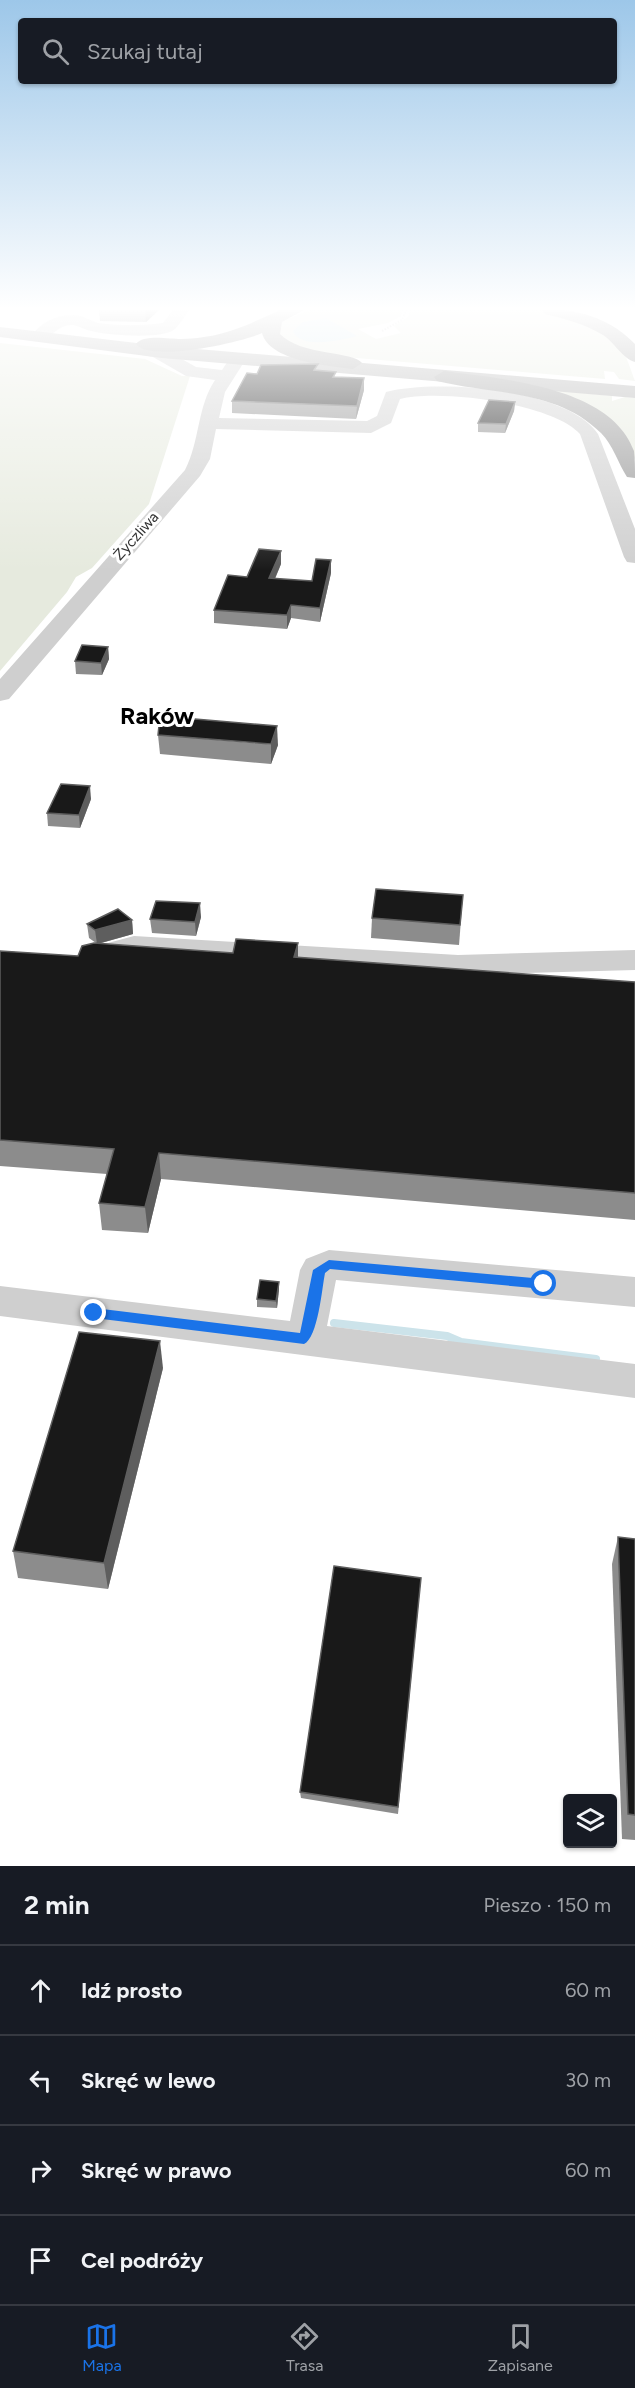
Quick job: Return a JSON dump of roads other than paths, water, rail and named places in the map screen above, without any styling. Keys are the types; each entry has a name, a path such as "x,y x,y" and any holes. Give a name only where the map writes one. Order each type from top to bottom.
{"highway":[{"path":"547,397 577,407 609,430 635,472"}],"street":[{"name":"Życzliwa","path":"0,694 93,584 184,484 200,459 215,397"},
{"path":"208,423 371,427 385,419 392,397"},
{"path":"479,397 553,409 578,421 589,434 635,557"},
{"path":"65,957 87,959 134,946 458,965 635,960"},
{"path":"304,1338 312,1316 319,1270 329,1264 635,1292"},
{"path":"0,1301 635,1381"}],"waterway":[{"path":"334,1323 447,1336 461,1342 596,1359"}],"district":[{"name":"Raków","path":"157,715"}]}
